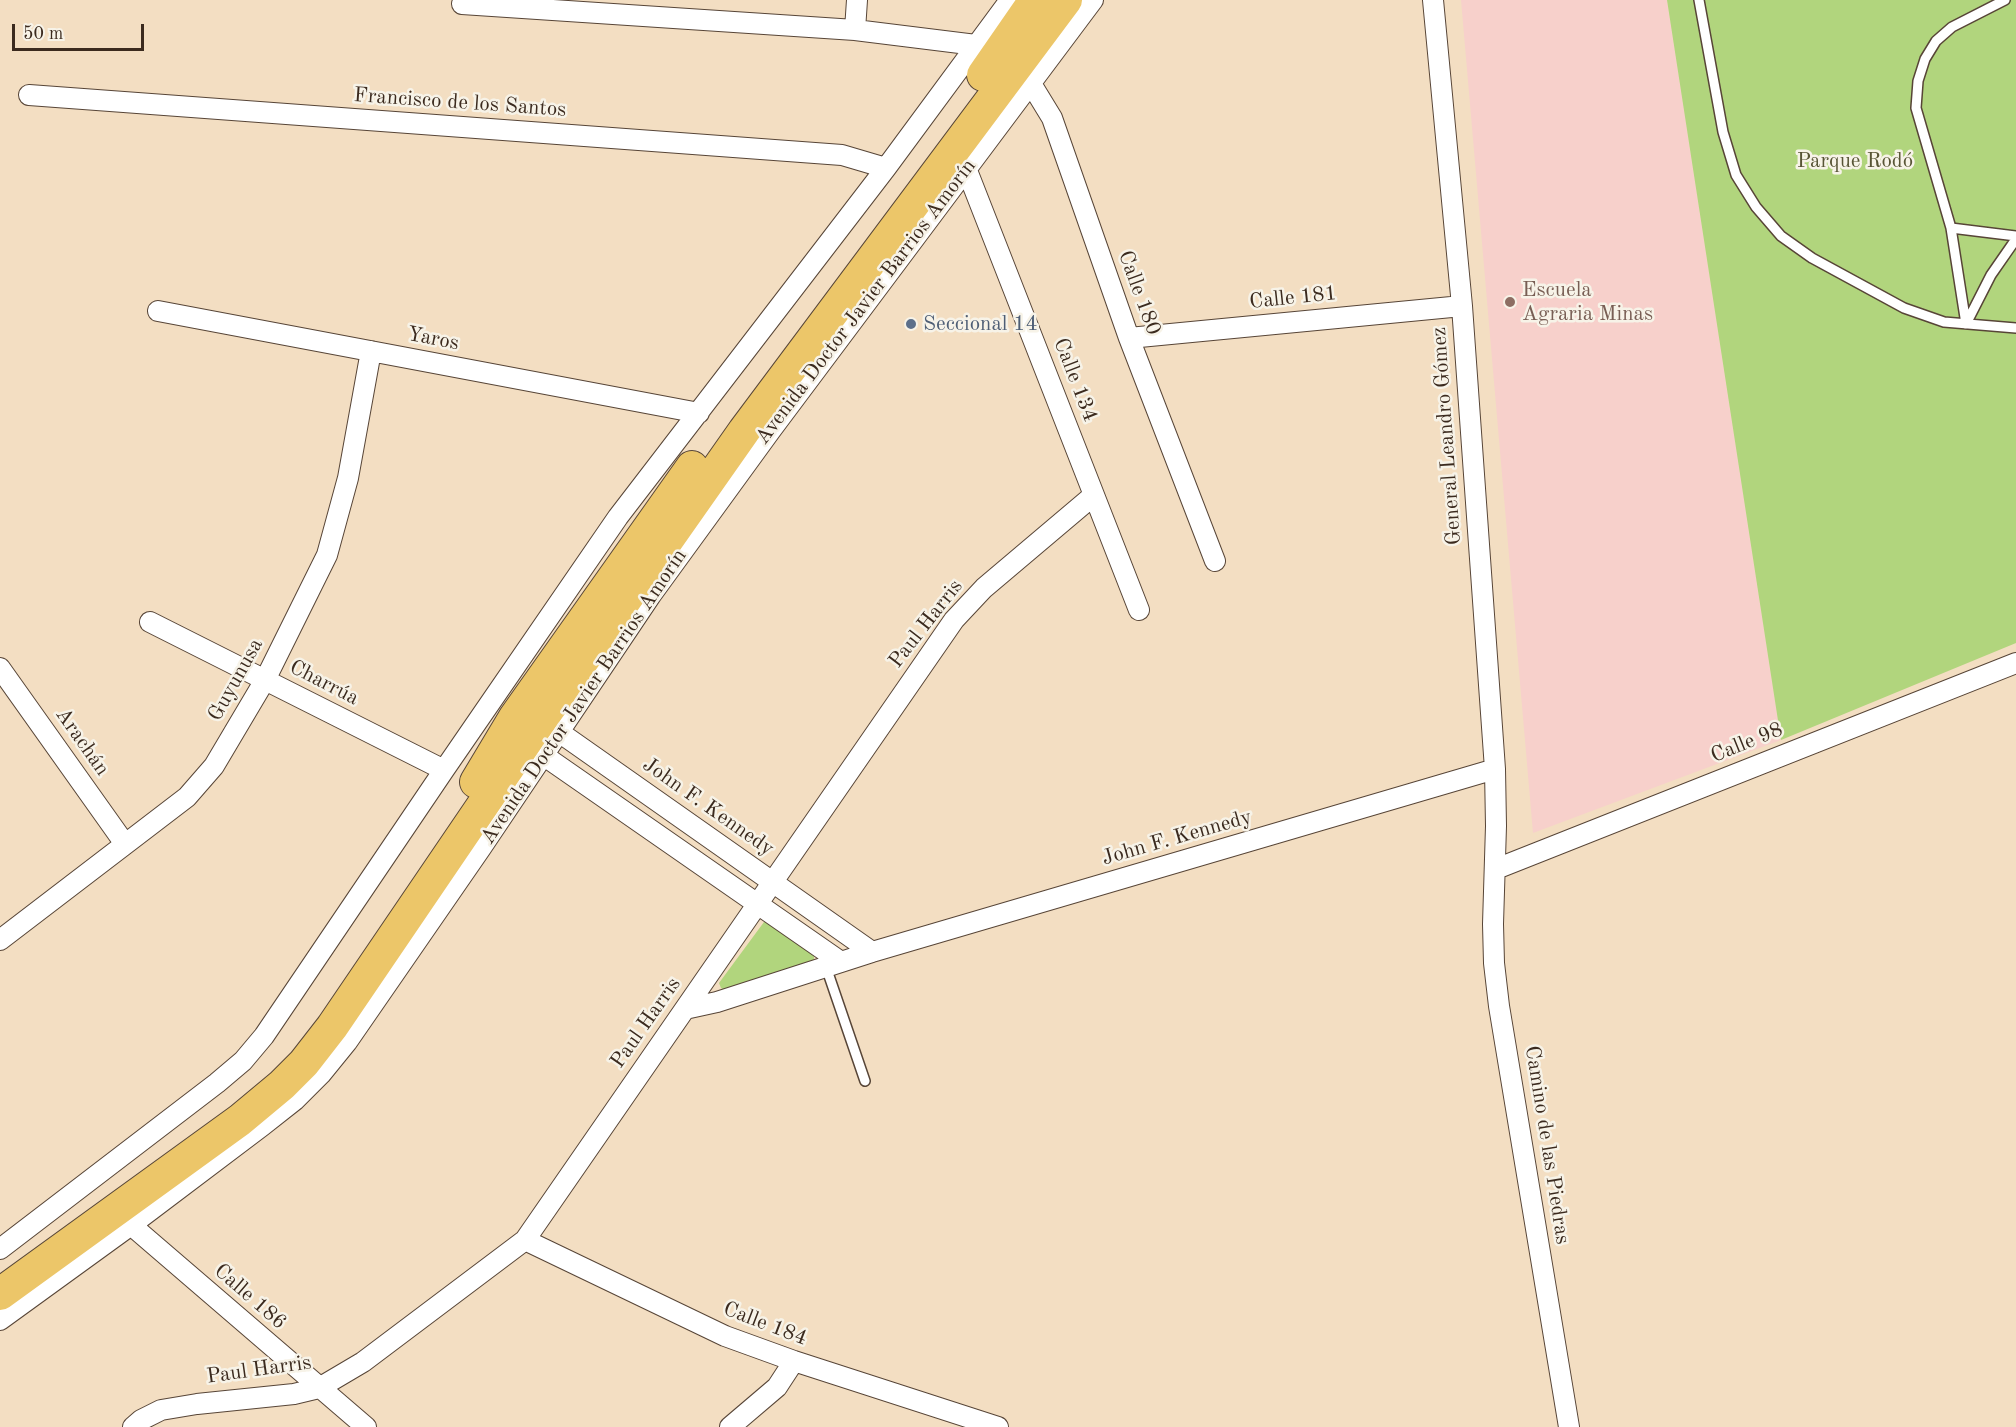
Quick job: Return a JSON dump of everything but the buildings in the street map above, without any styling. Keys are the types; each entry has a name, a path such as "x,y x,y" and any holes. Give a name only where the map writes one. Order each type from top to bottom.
{"highway":[{"name":"Avenida Doctor Javier Barrios Amorín","path":"1005,63 1035,0"},
{"name":"Avenida Doctor Javier Barrios Amorín","path":"0,1294 240,1120 304,1063 332,1027 539,734 744,430 1005,63 1066,0"},
{"name":"Avenida Doctor Javier Barrios Amorín","path":"0,1274 249,1091 297,1044 317,1019 465,800 539,734"}],"street":[{"path":"855,30 857,0"},
{"name":"Avenida Doctor Javier Barrios Amorín","path":"0,1320 131,1225 295,1100 321,1074 347,1042 539,734 651,595 966,168 1005,63 1011,0"},
{"name":"Avenida Doctor Javier Barrios Amorín","path":"0,1249 243,1061 285,1009 444,770 618,517 885,168 1005,63 1093,0"},
{"name":"General Leandro Gómez","path":"1433,0 1462,306 1495,769 1496,869"},
{"path":"462,4 855,30 1005,63"},
{"name":"Calle 180","path":"1005,63 1052,118 1129,338 1215,561"},
{"name":"Francisco de los Santos","path":"29,95 842,155 885,168"},
{"name":"Calle 134","path":"966,168 1139,610"},
{"name":"Calle 181","path":"1129,338 1462,306"},
{"name":"Yaros","path":"159,311 699,413"},
{"name":"Guyunusa","path":"0,940 187,797 214,766 265,680 327,555 348,478 370,351"},
{"name":"Paul Harris","path":"133,1427 141,1419 162,1410 294,1394 319,1388 363,1362 525,1240 954,620 984,588 1094,495"},
{"name":"Charrúa","path":"150,622 444,770"},
{"name":"Calle 98","path":"1496,869 2016,663"},
{"name":"Arachán","path":"0,668 125,844"},
{"path":"539,734 833,965"},
{"name":"John F. Kennedy","path":"539,734 772,882 872,952"},
{"name":"John F. Kennedy","path":"685,1009 717,1002 872,952 1495,769"},
{"name":"Camino de las Piedras","path":"1496,869 1493,924 1494,963 1499,1006 1569,1427"},
{"name":"Calle 186","path":"131,1225 366,1427"},
{"name":"Calle 184","path":"525,1240 725,1336 998,1427"},
{"path":"730,1427 777,1387 795,1361"}],"lane":[{"path":"1699,0 1723,132 1736,175 1756,207 1781,236 1847,279 1904,308 1944,322 2016,328"},
{"path":"1966,324 1951,228 1916,108 1918,81 1925,59 1936,42 1952,27 2005,0"},
{"path":"1951,228 2016,237 1991,274 1966,324"},
{"path":"833,965 865,1081"}],"shaded area":[{"path":"1461,0 1667,0 1781,740 1533,833"}],"green space":[{"name":"Parque Rodó","path":"1667,0 2016,0 2016,643 1781,740"},
{"path":"771,921 814,952 814,959 809,966 728,992 721,988 719,983 764,922"}],"place":[{"name":"Escuela Agraria Minas","path":"1510,302"},
{"name":"Seccional 14","path":"911,324"}]}
